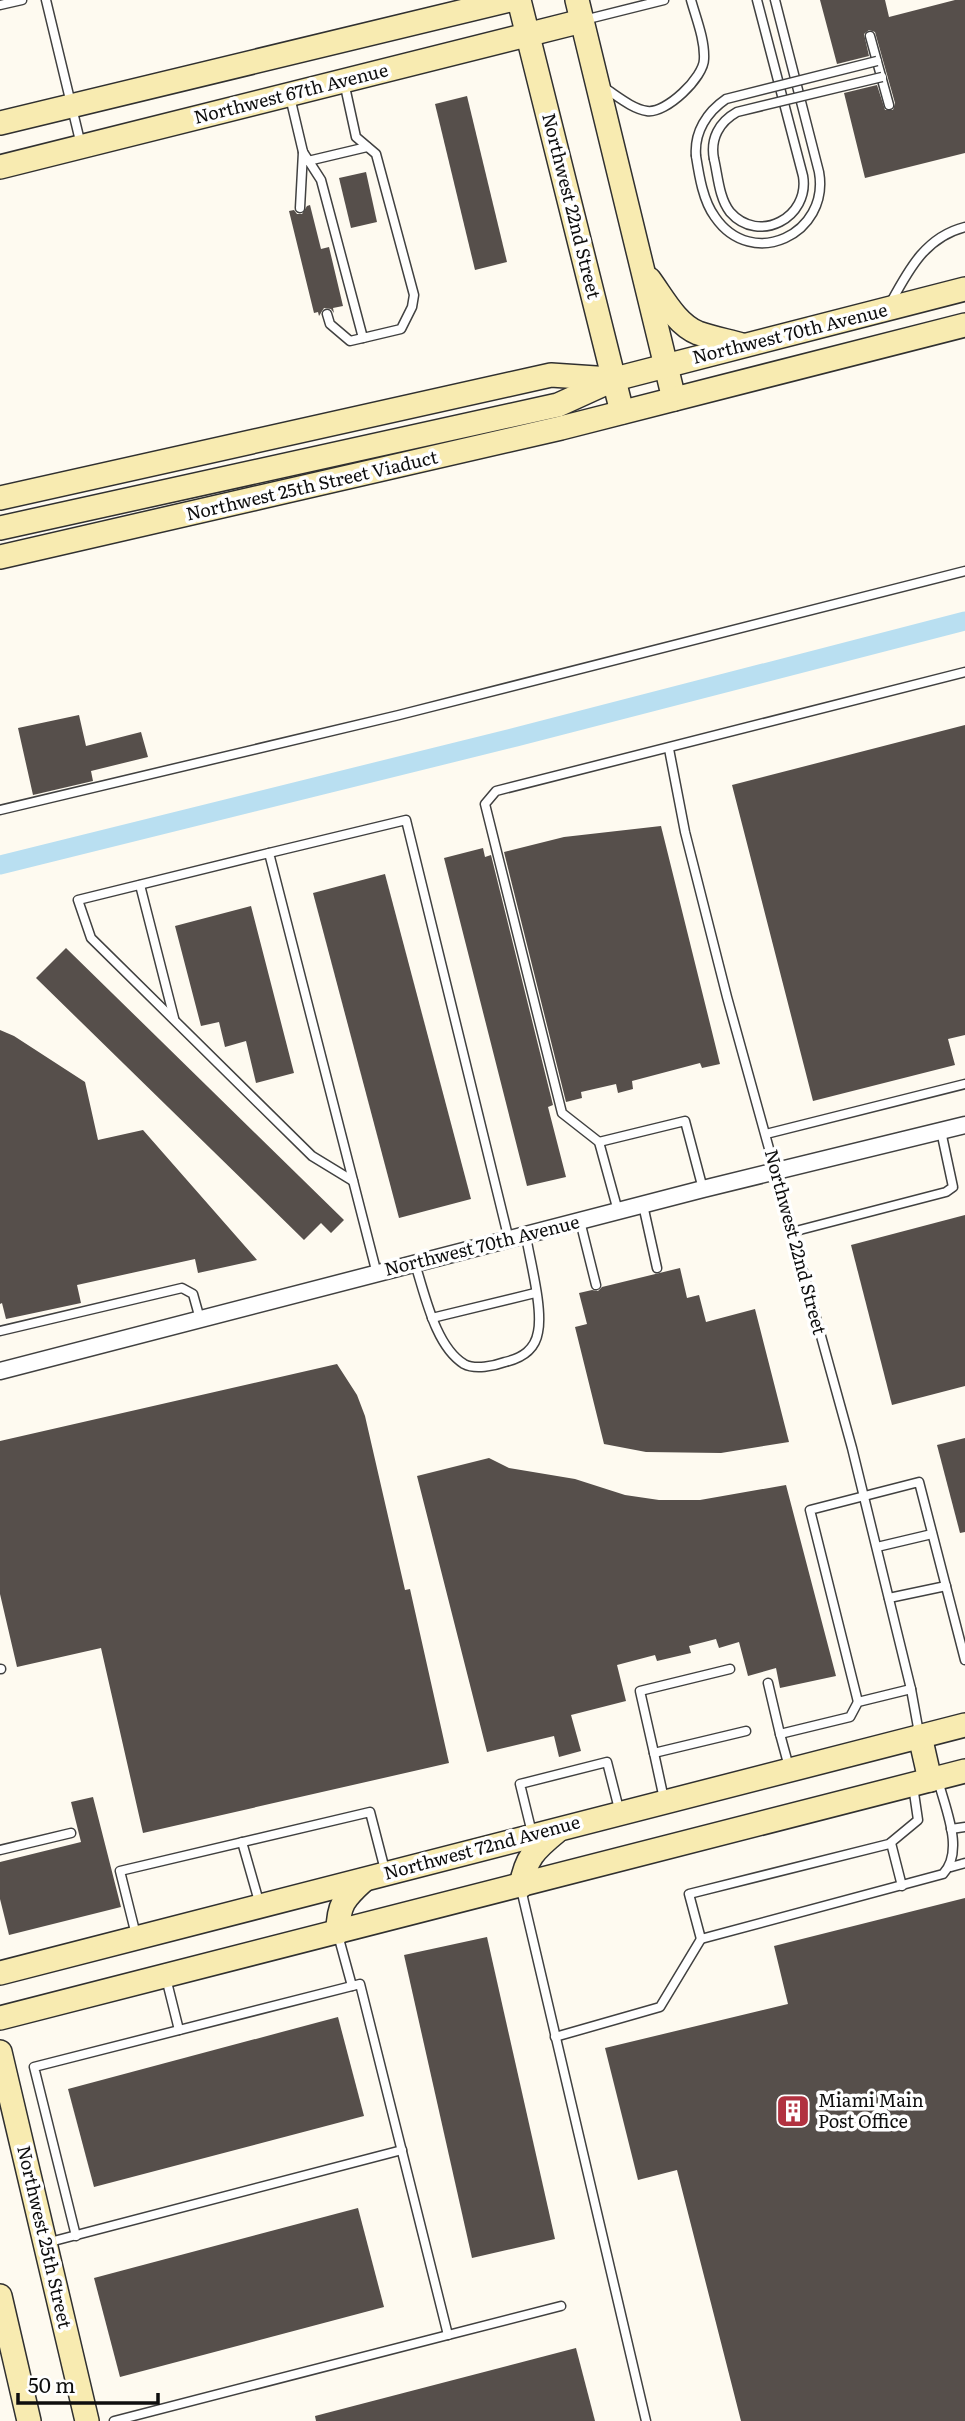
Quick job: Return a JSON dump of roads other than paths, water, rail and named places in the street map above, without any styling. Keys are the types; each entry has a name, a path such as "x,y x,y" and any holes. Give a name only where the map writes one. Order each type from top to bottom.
{"main road":[{"path":"0,123 510,0"},
{"name":"Northwest 22nd Street","path":"519,0 622,412"},
{"path":"579,10 674,399"},
{"name":"Northwest 67th Avenue","path":"0,167 526,35 579,10"},
{"path":"642,270 686,326 698,333 746,345"},
{"name":"Northwest 70th Avenue","path":"615,379 965,289"},
{"name":"Northwest 70th Avenue","path":"622,412 965,325"},
{"path":"0,498 551,375 615,379"},
{"name":"Northwest 25th Street Viaduct","path":"0,528 558,405 615,379"},
{"name":"Northwest 25th Street Viaduct","path":"0,557 457,453 622,412"},
{"name":"Northwest 72nd Avenue","path":"0,1973 965,1725"},
{"path":"919,1736 927,1781"},
{"path":"0,2018 965,1771"},
{"path":"521,1886 525,1866 534,1849 561,1828"},
{"path":"338,1932 338,1914 346,1896 376,1876"},
{"name":"Northwest 25th Street","path":"0,2052 88,2421"},
{"path":"0,2296 29,2421"},
{"path":"0,2338 20,2421"}],"street":[{"name":"Northwest 70th Avenue","path":"0,1369 703,1189 965,1125"}],"lane":[{"path":"0,5 22,0"},
{"path":"46,0 82,148"},
{"path":"579,10 664,0"},
{"path":"597,83 646,111 664,107 673,100 698,77 703,67 703,44 691,0"},
{"path":"757,0 770,45 780,84 783,97 786,110 796,150 803,176 804,190 798,208 785,220 769,226 747,224 734,215 725,203 712,154 713,141 725,119 744,109 769,103 781,101 794,98 807,95 882,77"},
{"path":"775,0 786,39 793,66 796,79 799,92 809,132 816,158 821,192 814,212 792,235 774,242 746,240 727,231 720,225 707,200 696,149 699,132 708,115 726,99 740,94 752,91 790,82 802,79 877,61"},
{"path":"870,36 889,105"},
{"path":"327,314 330,324 350,341 401,329 412,307 414,295 376,154 356,137 344,81"},
{"path":"289,94 303,152 321,180 363,338"},
{"path":"308,161 367,147"},
{"path":"300,208 303,152"},
{"path":"887,310 916,258 943,236 965,227"},
{"path":"0,810 386,718 965,571"},
{"path":"618,1211 599,1142 562,1113 485,804 496,791 965,672"},
{"name":"Northwest 22nd Street","path":"670,749 685,832 865,1497 911,1689 919,1736"},
{"path":"353,1181 312,1156 90,938 78,901 406,820 510,1240"},
{"path":"269,852 377,1273"},
{"path":"140,885 175,1021"},
{"path":"766,1135 965,1084"},
{"path":"599,1142 685,1121 703,1189"},
{"path":"792,1232 946,1192 953,1187 942,1131"},
{"path":"643,1205 657,1268"},
{"path":"580,1221 596,1285"},
{"path":"415,1264 432,1318 450,1351 465,1365 489,1367 519,1359 533,1346 539,1330 526,1236"},
{"path":"0,1331 182,1288 192,1294 200,1319"},
{"path":"432,1318 535,1293"},
{"path":"780,1734 850,1717 858,1702 810,1510 919,1482 965,1660"},
{"path":"877,1547 932,1534"},
{"path":"889,1598 946,1586"},
{"path":"664,1802 640,1691 730,1670"},
{"path":"768,1683 789,1770"},
{"path":"858,1702 911,1689"},
{"path":"654,1753 746,1731"},
{"path":"532,1835 520,1784 532,1780 607,1762 620,1813"},
{"path":"927,1781 951,1829 954,1845 951,1867"},
{"path":"701,1939 689,1894 891,1843 918,1820 927,1781"},
{"path":"136,1937 120,1871 370,1812 376,1876"},
{"path":"951,1829 965,1827"},
{"path":"0,1850 71,1833"},
{"path":"242,1842 260,1905"},
{"path":"891,1843 902,1886"},
{"path":"555,2037 660,2007 701,1939 937,1878 951,1867 965,1863"},
{"path":"521,1886 646,2421"},
{"path":"338,1932 352,1986"},
{"path":"165,1977 179,2030"},
{"path":"76,2236 34,2067 360,1984 448,2335"},
{"path":"45,2243 402,2150"},
{"path":"114,2421 561,2306"}],"waterway":[{"path":"0,865 516,737 965,621"}],"place":[{"name":"Miami Main Post Office","path":"793,2111"}]}
